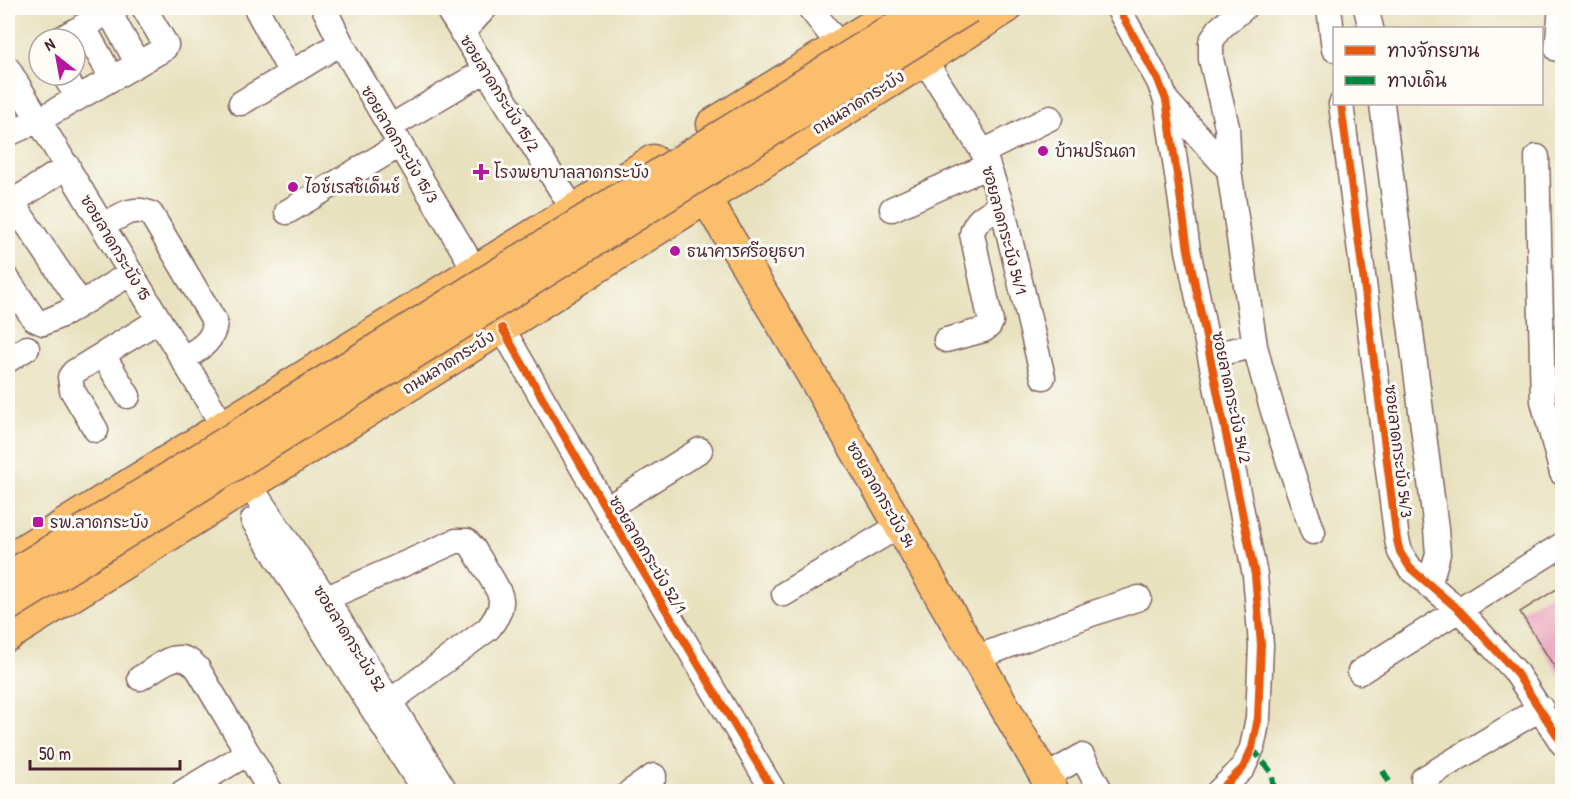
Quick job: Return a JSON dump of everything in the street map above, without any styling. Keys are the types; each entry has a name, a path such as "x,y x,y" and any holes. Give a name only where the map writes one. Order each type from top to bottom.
{"main road":[{"path":"8,559 899,8"},
{"path":"8,577 927,8"},
{"path":"8,606 969,8"},
{"name":"ถนนลาดกระบัง","path":"8,636 502,328 1007,8"},
{"name":"ซอยลาดกระบัง 54","path":"675,147 799,353 1050,784"}],"street":[{"path":"8,134 39,120 165,47 144,8"},
{"path":"256,8 291,73"},
{"name":"ซอยลาดกระบัง 15/2","path":"447,8 573,209"},
{"path":"462,33 485,8"},
{"path":"810,8 838,45"},
{"name":"ซอยลาดกระบัง 54/2","path":"1118,8 1160,82 1166,100 1188,250 1255,575 1261,645 1258,718 1252,748 1243,768 1218,792"},
{"path":"1244,8 1220,29 1211,42 1211,59 1227,127 1229,170 1255,346 1268,399 1313,532"},
{"path":"1329,8 1333,35"},
{"path":"1366,8 1371,27"},
{"path":"1557,49 1561,8"},
{"path":"112,78 83,26 113,10 138,64"},
{"name":"ซอยลาดกระบัง 15/3","path":"331,10 341,43 475,270"},
{"path":"241,103 341,43"},
{"name":"ซอยลาดกระบัง 54/1","path":"925,61 986,159 1002,206 1043,377"},
{"name":"ซอยลาดกระบัง 15","path":"8,69 223,426"},
{"path":"287,212 486,70"},
{"path":"71,87 78,98"},
{"path":"1166,100 1229,170"},
{"name":"ซอยลาดกระบัง 54/3","path":"1341,105 1400,552 1410,568 1460,611 1515,671 1563,743"},
{"path":"1382,105 1436,529 1438,554 1429,586"},
{"path":"892,209 986,159 1050,118"},
{"path":"1537,157 1543,401 1563,473"},
{"path":"68,166 10,203 81,304"},
{"path":"946,340 984,330 991,322 972,234 973,226 978,219 1002,206"},
{"path":"104,226 130,211 152,214 215,322 214,332 208,342 183,359"},
{"path":"8,280 37,322 43,323 81,304 131,273"},
{"path":"96,430 72,390 70,377 74,372 159,320"},
{"name":"ซอยลาดกระบัง 52/1","path":"502,328 606,509 774,792"},
{"path":"1210,355 1255,346"},
{"path":"103,355 128,396"},
{"path":"606,509 699,450"},
{"name":"ซอยลาดกระบัง 52","path":"243,490 380,702 446,792"},
{"path":"784,594 899,526"},
{"path":"318,603 456,541 467,541 473,548 501,597 496,619 488,629 396,697 380,702"},
{"path":"1360,672 1563,545"},
{"path":"976,658 1139,598"},
{"path":"140,678 172,658 180,656 191,660 271,792"},
{"name":"ซอยลาดกระบัง 52","path":"380,702 425,792"},
{"path":"1423,779 1541,708"},
{"path":"183,792 248,753"},
{"path":"1050,784 1082,756 1101,792"},
{"path":"630,792 654,776"}],"building":[{"path":"1563,585 1563,681 1520,612"}],"marked path":[{"path":"1252,748 1271,772 1275,792"},
{"path":"1383,771 1395,792"}],"cycle path":[{"path":"1118,8 1159,82 1166,100 1188,250 1255,575 1261,645 1258,718 1252,748 1243,768 1218,792"},
{"path":"1341,105 1400,552 1410,568 1460,611 1515,671 1562,743"},
{"path":"502,328 606,509 774,792"}],"place":[{"name":"บ้านปริณดา","path":"1043,151"},
{"name":"โรงพยาบาลลาดกระบัง","path":"481,172"},
{"name":"ไอช์เรสซิเด็นช์","path":"293,187"},
{"name":"ธนาคารศรีอยุธยา","path":"675,251"},
{"name":"รพ.ลาดกระบัง","path":"38,522"}]}
